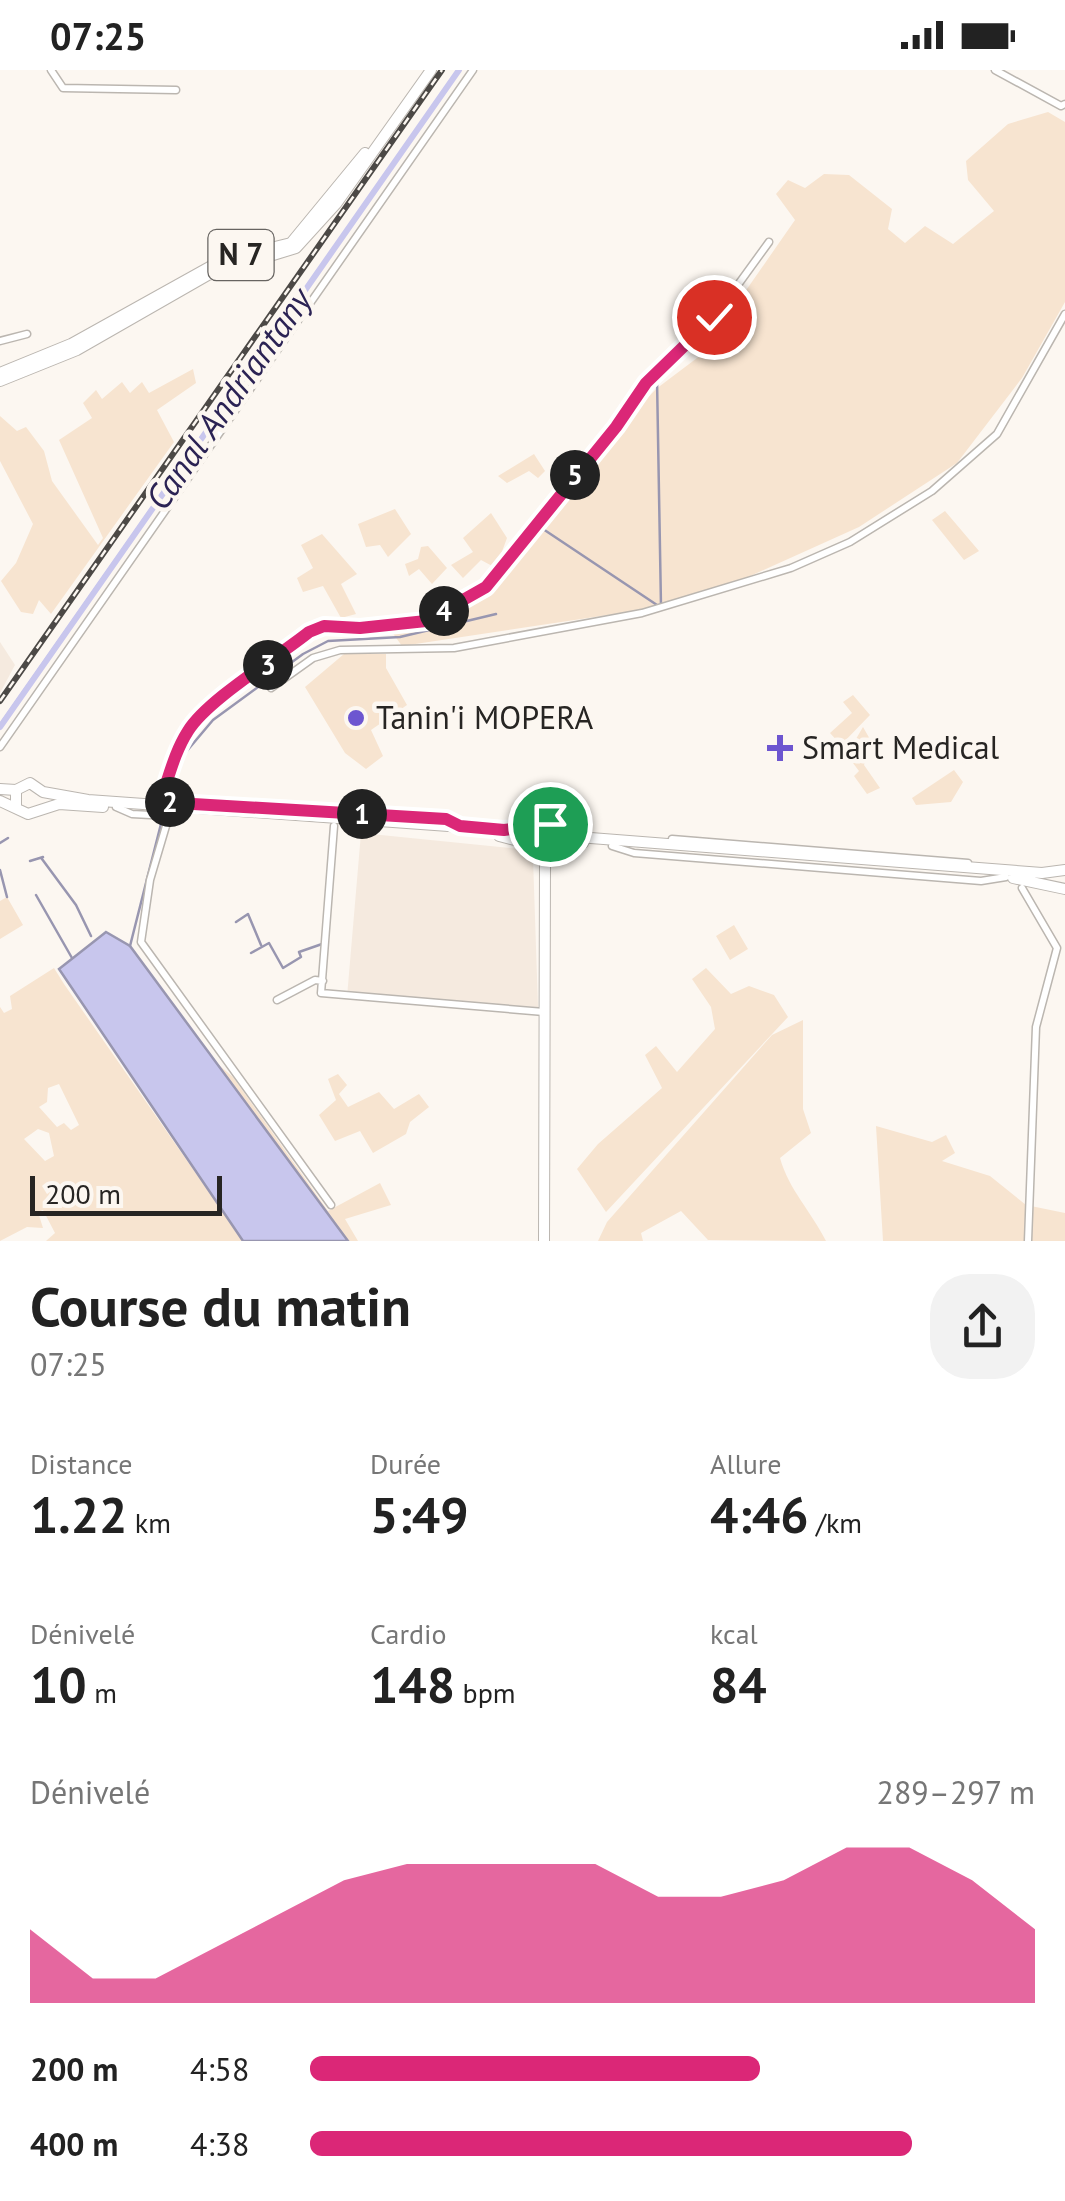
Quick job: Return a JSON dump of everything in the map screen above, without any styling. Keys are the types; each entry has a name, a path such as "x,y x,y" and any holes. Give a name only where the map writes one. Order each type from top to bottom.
{"main road":[{"name":"N 7","path":"0,373 71,344 222,260 291,243 361,157 422,70"},
{"name":"N 7","path":"0,381 77,350 208,275 289,252 302,244 336,204 431,70"},
{"path":"0,789 16,790 30,783 43,792 116,805"},
{"path":"16,790 16,806"},
{"path":"42,807 43,792"},
{"path":"0,802 28,814 42,807 116,805 519,830 546,822 557,830 612,842"},
{"path":"166,808 504,836 531,844 540,852 546,861 547,1241"},
{"path":"531,844 534,827"},
{"path":"547,1241 557,830"},
{"path":"540,852 576,842 612,842 1004,874 1065,872 1065,886 1004,874"},
{"path":"1052,884 1065,900"}],"street":[{"path":"51,70 63,88 176,90"},
{"path":"0,747 473,70"},
{"path":"995,70 1064,107"},
{"path":"330,1205 141,942 166,808 168,767 187,731 216,702 309,632 324,626 360,628 426,621 486,587 616,427 646,383 703,332 770,242"},
{"path":"271,688 313,658 340,650 454,648 610,620 792,568 850,542 932,491 996,434 1065,314"},
{"path":"0,341 27,334"},
{"path":"334,826 322,993 544,1012"},
{"path":"1022,888 1057,948 1036,1026 1028,1241"},
{"path":"277,1000 315,980 323,981"}],"shaded area":[{"path":"1048,112 1065,122 1065,302 1022,378 957,463 859,527 737,582 661,607 402,646 389,628 442,618 466,607 507,566 546,506 656,389 701,355 795,220 776,194 788,180 805,188 824,174 849,175 892,209 888,229 905,243 925,226 953,244 994,211 968,180 966,161 1008,124"},
{"path":"193,369 196,383 157,410 174,442 51,614 39,600 33,614 21,612 1,581 16,563 33,524 0,461 0,416 17,431 26,427 44,451 52,481 98,545 103,538 59,440 92,418 83,403 96,390 102,399 122,382 130,393 142,382 149,393"},
{"path":"534,454 545,471 538,478 529,471 507,483 498,476"},
{"path":"395,509 411,534 388,557 380,545 366,547 358,524"},
{"path":"945,511 979,551 964,560 932,520"},
{"path":"491,513 507,538 496,568 481,560 463,578 451,565 473,552 463,538"},
{"path":"322,534 357,574 341,584 356,614 341,618 323,586 303,592 297,578 313,568 301,545"},
{"path":"428,546 447,568 432,584 419,569 409,576 405,564 418,559 421,547"},
{"path":"0,642 15,665 0,693"},
{"name":"Tanin'i MOPERA","path":"344,654 386,654 386,668 407,705 371,730 383,756 366,769 345,753 305,687"},
{"path":"853,695 870,715 841,745 830,733 852,713 843,702"},
{"path":"863,727 871,741 865,747 869,751 864,765 880,788 867,794 854,776 859,771 850,759 859,751 853,744"},
{"path":"954,770 963,782 951,802 916,805 912,798"},
{"path":"361,833 520,849 533,858 538,1007 347,997"},
{"path":"7,897 23,925 0,939 0,901"},
{"path":"734,925 748,949 730,960 716,936"},
{"path":"54,968 243,1241 46,1241 55,1233 43,1210 38,1212 43,1228 27,1227 0,1241 0,1007 4,1013 12,1009 10,996","holes":["59,1084 79,1125 71,1130 64,1123 57,1127 39,1107 47,1102 48,1088","38,1129 49,1133 54,1156 45,1161 24,1139"]},
{"path":"706,968 731,994 749,986 774,995 788,1017 606,1212 577,1169 598,1144 662,1088 645,1055 656,1046 677,1072 715,1029 711,1007 692,979"},
{"path":"803,1020 803,1109 811,1133 780,1158 826,1241 708,1240 681,1211 641,1233 643,1241 598,1241 607,1222 772,1035"},
{"path":"207,1055 233,1077 328,1211 380,1183 391,1205 345,1219 358,1241 348,1241"},
{"path":"338,1074 347,1085 339,1094 348,1107 379,1092 394,1109 419,1094 429,1107 410,1122 406,1134 373,1153 360,1131 335,1141 319,1115 336,1100 328,1079"},
{"path":"876,1126 932,1142 946,1135 955,1153 942,1161 990,1176 1026,1205 1065,1213 1065,1241 883,1241"}],"water":[{"path":"106,932 130,946 348,1241 243,1241 59,969"}],"waterway":[{"name":"Canal Andriantany","path":"0,725 458,70"},
{"name":"Canal Andriantany","path":"0,727 459,70"},
{"path":"657,379 661,606"},
{"path":"534,523 660,607"},
{"name":"Canal Andriantany","path":"175,765 213,720 303,654 328,641 400,637 496,614"},
{"name":"Canal Andriantany","path":"166,804 172,777"},
{"name":"Canal Andriantany","path":"130,946 163,816"},
{"path":"0,843 8,838"},
{"path":"30,861 43,857"},
{"path":"42,859 76,905 91,936"},
{"path":"0,870 7,897"},
{"path":"36,895 72,958"},
{"path":"236,922 248,914 261,945"},
{"path":"251,953 269,943 283,968 301,957 299,952 322,944"}],"railway":[{"path":"0,701 442,70"}],"place":[{"name":"Tanin'i MOPERA","path":"356,718"},
{"name":"Smart Medical","path":"780,748"}],"route":[{"path":"550,824 504,830 460,826 446,819 160,802 168,767 184,744 187,731 216,702 309,632 324,626 404,626 426,621 486,587 504,570 520,541 616,427 646,383 703,332 714,317"}]}
